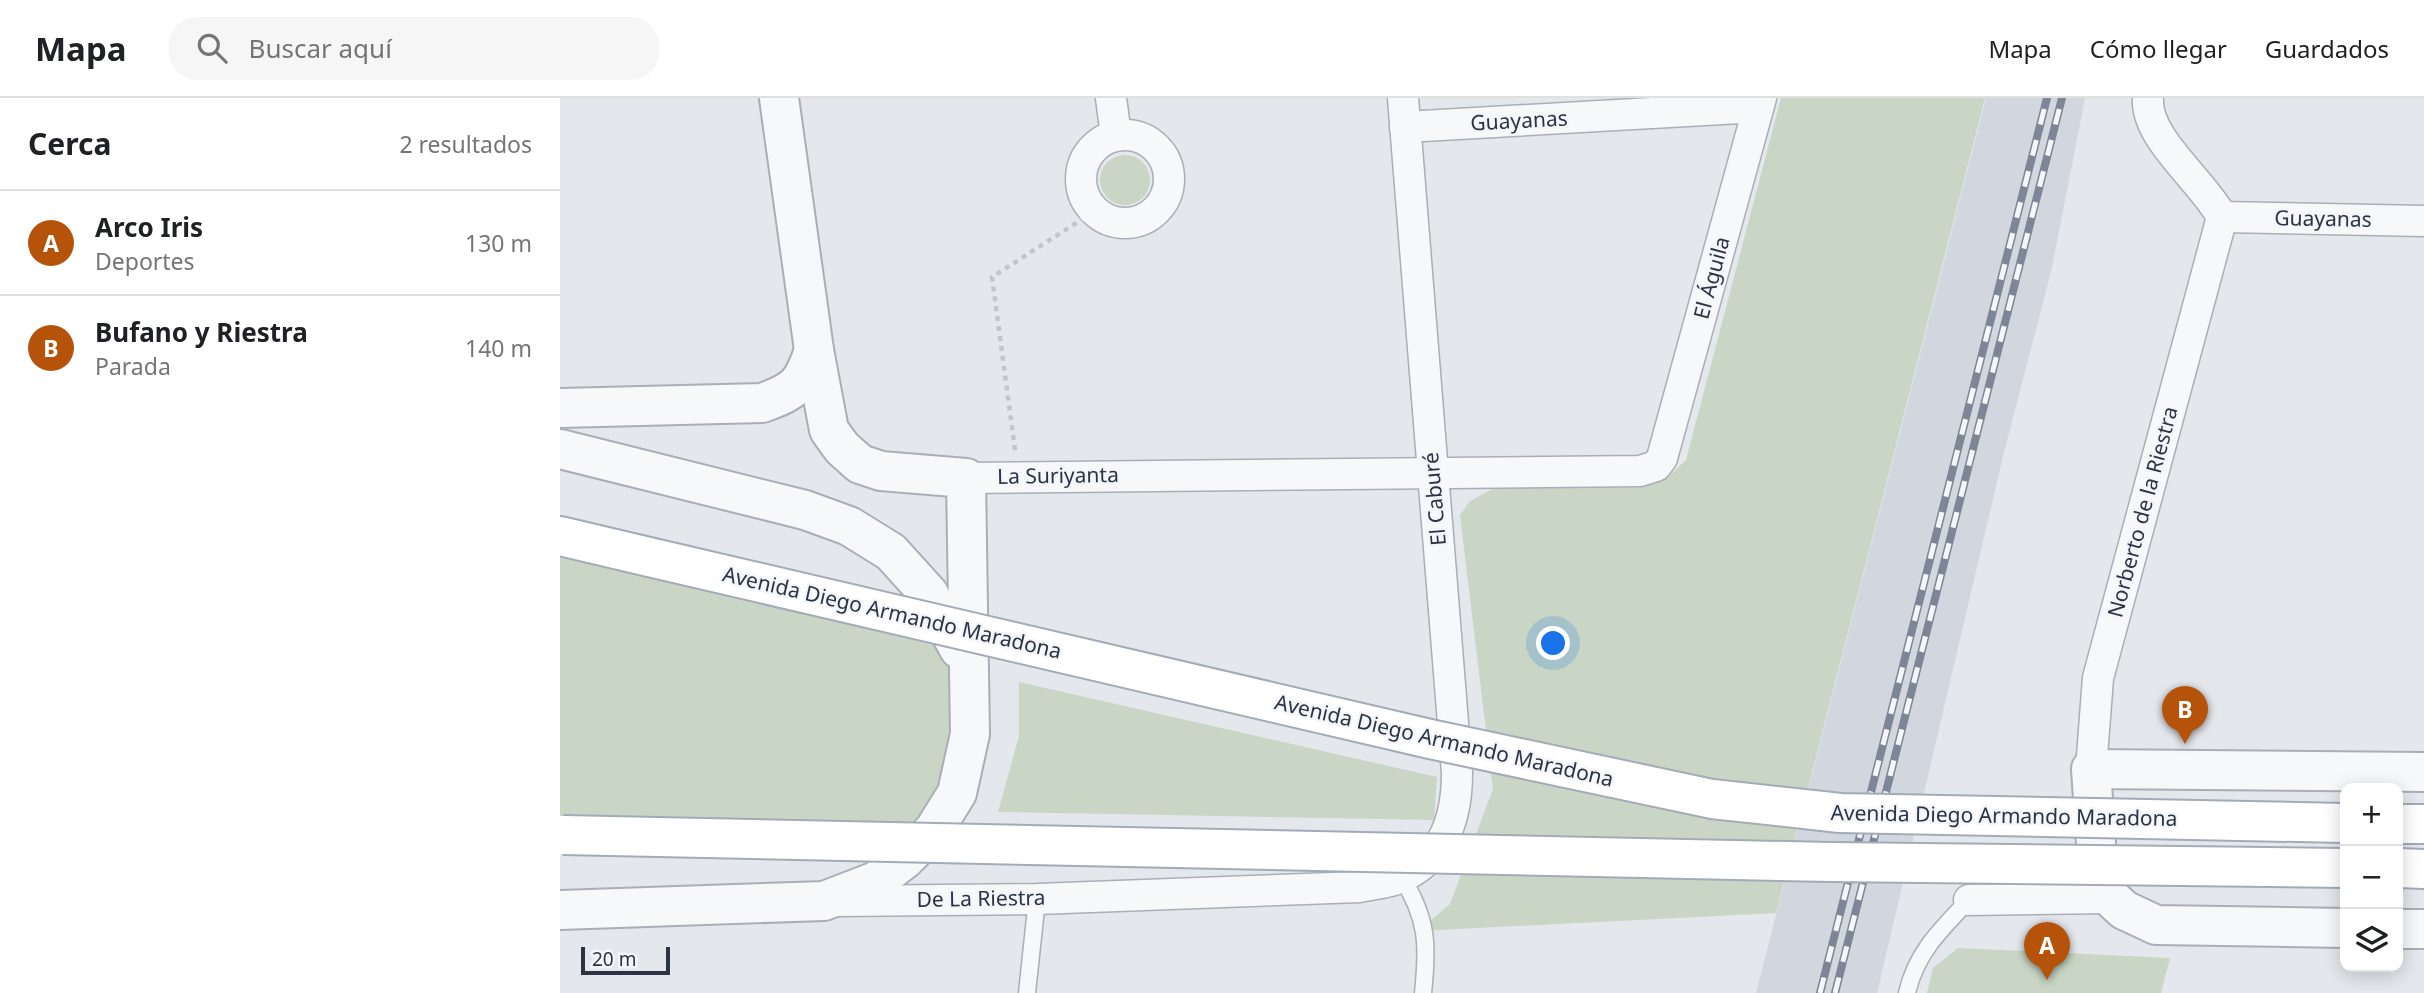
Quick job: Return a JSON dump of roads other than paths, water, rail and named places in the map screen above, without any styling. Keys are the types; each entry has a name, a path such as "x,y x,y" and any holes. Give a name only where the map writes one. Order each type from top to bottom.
{"main road":[{"name":"Avenida Diego Armando Maradona","path":"560,536 1443,742 1712,799 1771,808 1840,813 2340,823"},
{"path":"2403,824 2424,824"},
{"path":"561,835 1817,862 2340,868"},
{"path":"2403,868 2424,869"}],"street":[{"name":"La Suriyanta","path":"779,98 814,350 829,430 842,449 860,464 881,471 966,478 1432,471 1640,471 1656,466 1662,458"},
{"path":"1111,98 1116,136"},
{"path":"2148,98 2149,116 2156,133 2198,181 2222,216"},
{"name":"Guayanas","path":"1404,113 1760,103"},
{"name":"El Águila","path":"1662,458 1760,103"},
{"name":"El Caburé","path":"1402,878 1430,858 1454,820 1457,794 1404,113"},
{"path":"1116,136 1145,140 1158,149 1169,176 1168,191 1161,205 1151,216 1137,222 1107,220 1095,211 1082,188 1081,174 1093,150 1116,136"},
{"name":"Guayanas","path":"2222,216 2424,221"},
{"name":"Norberto de la Riestra","path":"2111,898 2098,873 2091,769 2098,678 2222,216"},
{"path":"560,408 762,403 785,395 798,386 807,372 814,350"},
{"path":"560,449 805,510 849,526 891,552 929,594 971,673"},
{"path":"824,901 876,881 905,859 934,830 957,793 968,746 971,673 966,478"},
{"path":"2091,769 2424,772"},
{"name":"De La Riestra","path":"560,910 824,901 1037,899 1349,888 1402,878"},
{"path":"1969,900 2111,898 2124,910 2156,925 2340,928"},
{"path":"2403,929 2424,929"}],"lane":[{"path":"1402,878 1419,905 1427,943 1423,993"},
{"path":"1027,993 1037,899"},
{"path":"1907,993 1912,969 1932,938 1969,900"}],"railway":[{"path":"1820,993 2047,98"},
{"path":"1835,993 2062,98"}],"place":[{"name":"Bufano y Riestra","path":"2185,744"},
{"name":"Arco Iris","path":"2047,980"}]}
